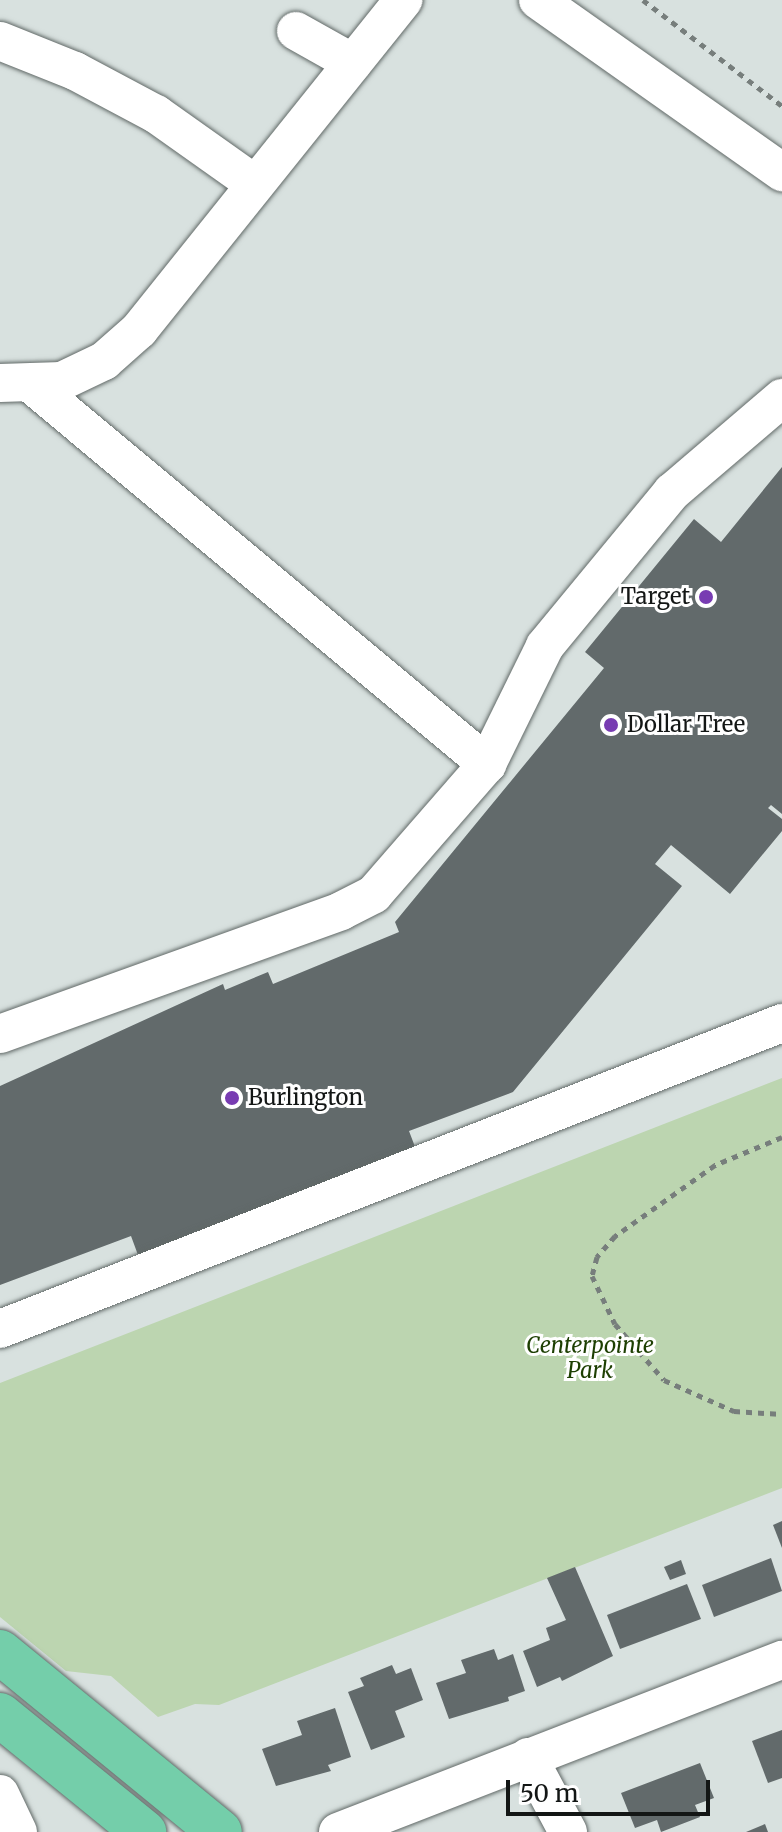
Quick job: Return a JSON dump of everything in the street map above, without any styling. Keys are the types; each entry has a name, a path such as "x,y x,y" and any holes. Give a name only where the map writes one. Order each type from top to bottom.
{"main road":[{"path":"0,1652 220,1832"},
{"path":"0,1715 144,1832"}],"street":[{"path":"16,384 62,381 104,361 139,330 403,0"},
{"path":"538,0 782,172"},
{"path":"296,31 353,63"},
{"path":"0,41 75,71 156,114 255,184"},
{"path":"16,384 487,764"},
{"path":"0,1034 332,914 374,894 487,764 545,646 672,492 782,398"},
{"path":"0,1329 782,1023"},
{"path":"338,1832 782,1660"},
{"path":"528,1757 568,1832"},
{"path":"0,1794 18,1832"}],"path":[{"path":"643,0 782,106"},
{"path":"782,1137 715,1165 615,1236 597,1257 592,1276 615,1324 664,1380 734,1411 782,1414"}],"green space":[{"name":"Centerpointe Park","path":"782,1078 782,1488 219,1705 195,1704 158,1717 111,1676 66,1671 0,1617 0,1383"}],"building":[{"path":"782,467 782,814 771,805 768,808 782,819 782,831 730,894 671,845 655,864 682,886 513,1092 409,1131 417,1152 138,1255 131,1236 0,1285 0,1086 223,984 225,990 268,972 273,984 399,932 395,922 604,668 585,652 694,519 721,542"},
{"path":"782,1521 782,1548 773,1525"},
{"path":"771,1558 782,1591 714,1617 702,1585"},
{"path":"681,1560 686,1574 670,1580 664,1567"},
{"path":"575,1567 613,1656 562,1681 560,1677 537,1687 523,1651 550,1640 546,1628 566,1620 547,1578"},
{"path":"687,1584 701,1619 620,1649 607,1615"},
{"path":"494,1649 498,1660 513,1654 525,1691 508,1697 509,1701 449,1719 436,1683 466,1673 461,1660"},
{"path":"392,1665 396,1674 411,1668 423,1700 395,1711 405,1737 371,1750 348,1692 364,1686 360,1678"},
{"path":"335,1708 351,1757 328,1765 331,1771 276,1786 262,1749 302,1735 297,1721"},
{"path":"782,1730 782,1778 768,1783 752,1741"},
{"path":"700,1763 714,1798 695,1805 700,1817 661,1832 657,1820 635,1828 621,1793"},
{"path":"765,1824 768,1832 746,1832"}],"place":[{"name":"Target","path":"706,597"},
{"name":"Dollar Tree","path":"611,725"},
{"name":"Burlington","path":"232,1098"}]}
